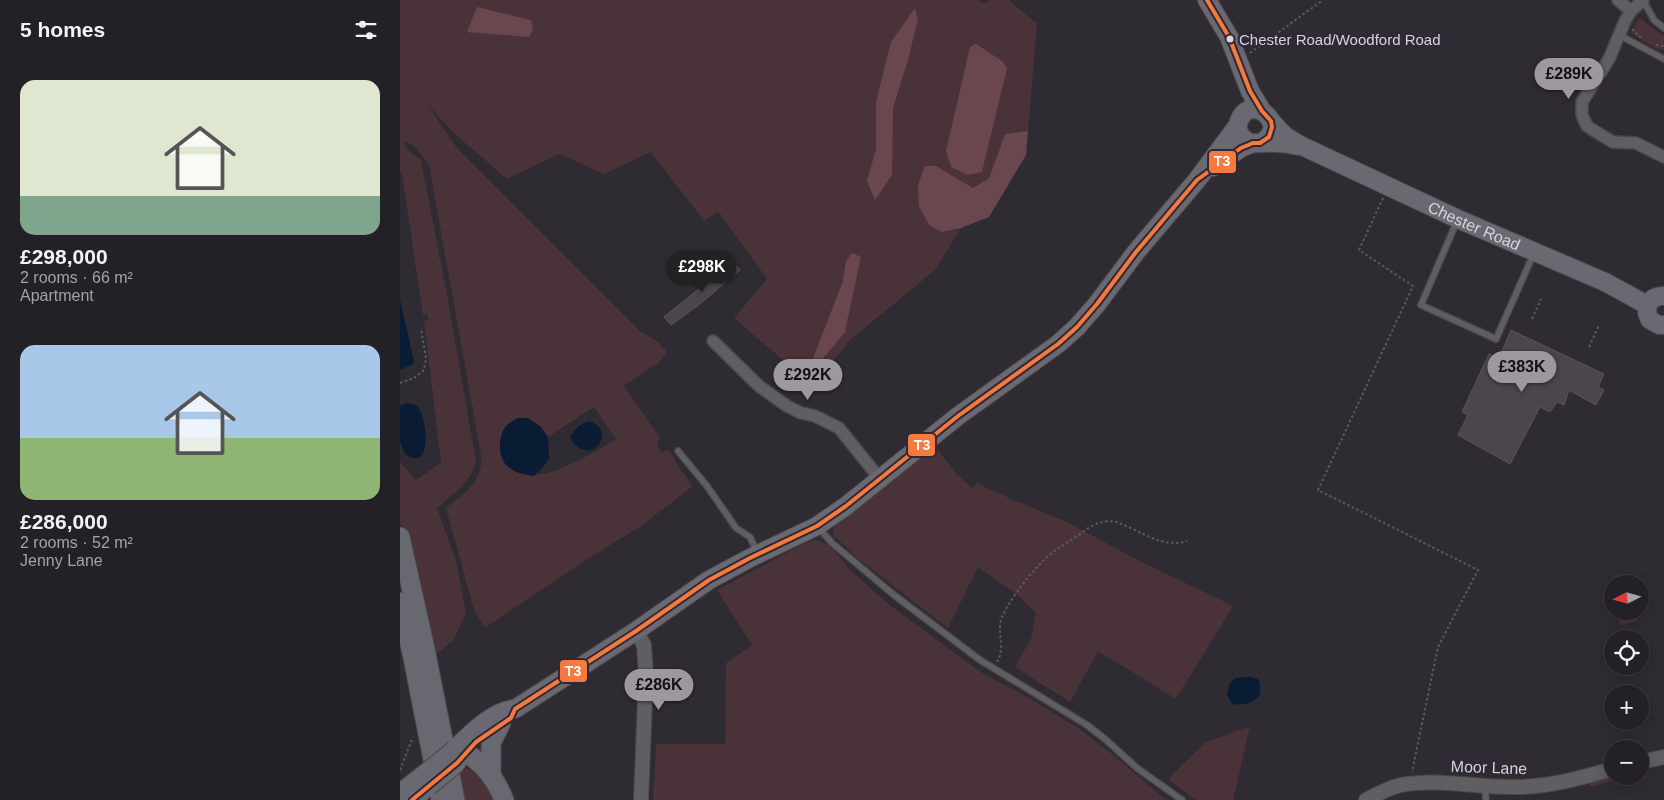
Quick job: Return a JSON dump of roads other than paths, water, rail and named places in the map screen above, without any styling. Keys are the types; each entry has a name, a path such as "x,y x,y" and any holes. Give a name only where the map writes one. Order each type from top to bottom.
{"highway":[{"path":"400,538 422,635 455,800"},
{"path":"400,602 412,653 432,786"},
{"path":"502,723 492,743 491,773 504,800"},
{"path":"459,754 491,773"}],"main road":[{"name":"Chester Road","path":"1207,0 1229,37 1250,91 1266,116 1285,136 1388,188 1605,282 1648,305"},
{"name":"Chester Road","path":"1238,61 1242,103 1239,120"},
{"path":"459,754 466,737 506,710 515,709 636,631 709,580 817,526 846,506 958,416 1058,344 1078,327 1097,304 1136,252 1197,180 1239,120 1250,110 1266,116 1272,126 1269,137 1235,152 1197,180"},
{"path":"1239,120 1240,135 1243,139 1257,143"},
{"name":"Chester Road","path":"1257,143 1302,146"},
{"path":"1664,296 1655,297 1648,305 1647,310 1650,320 1659,325 1664,325"},
{"path":"412,800 432,786 459,754 511,718 515,709"},
{"path":"400,793 432,786"}],"street":[{"path":"1618,0 1631,11"},
{"path":"1643,0 1631,11 1609,59 1582,102 1584,121 1593,130 1613,142 1636,143 1664,157"},
{"path":"713,341 759,386 787,406 801,413 815,416 839,428 880,479"},
{"path":"636,631 644,645 646,675 641,800"},
{"path":"1649,760 1664,757"},
{"name":"Moor Lane","path":"1366,800 1386,790 1410,784 1445,783 1486,793 1546,785 1604,771"}],"lane":[{"path":"1643,0 1654,20 1664,28"},
{"path":"1619,35 1664,59"},
{"path":"1458,219 1421,305 1496,339 1535,252"},
{"path":"678,451 707,486 736,528 750,537 758,554"},
{"path":"817,526 832,543 894,595 993,668 1087,725 1138,768 1182,800"}],"water":[{"path":"400,300 414,361 413,364 400,370"},
{"path":"407,403 418,407 423,417 425,448 420,457 416,458 405,454 400,442 400,406"},
{"path":"518,418 528,418 540,426 548,437 549,458 534,476 520,473 507,466 500,451 500,440 504,429"},
{"path":"589,421 597,425 602,437 597,447 585,450 577,446 570,438 578,427"},
{"path":"1250,677 1258,679 1260,695 1247,703 1240,705 1232,704 1227,695 1230,682 1236,678"}],"place":[{"name":"Chester Road/Woodford Road","path":"1230,39"}]}
